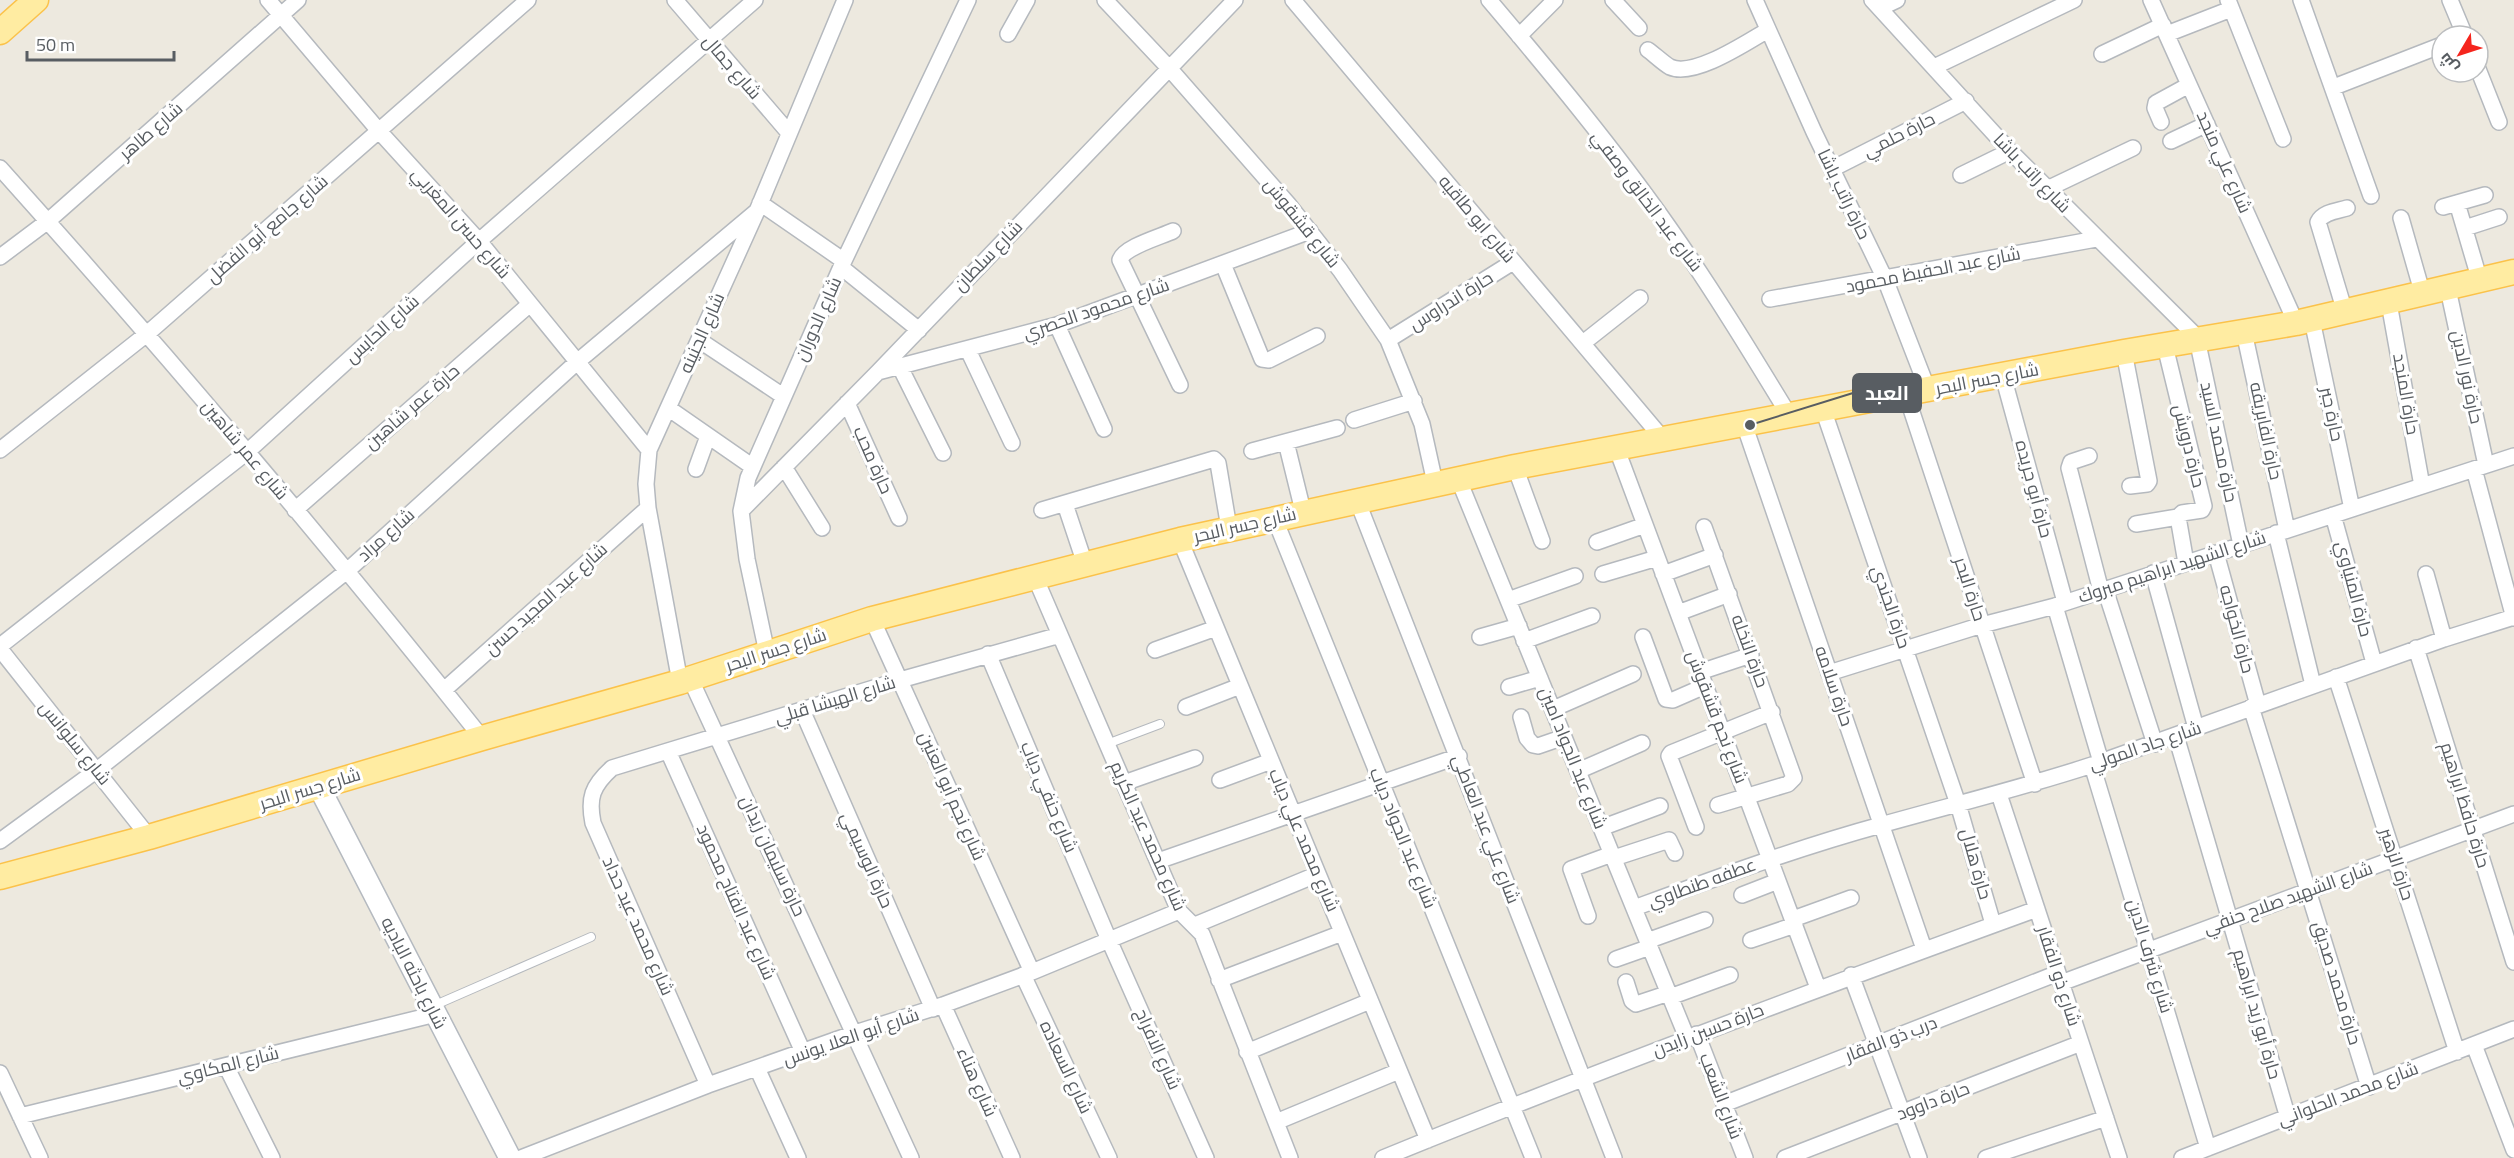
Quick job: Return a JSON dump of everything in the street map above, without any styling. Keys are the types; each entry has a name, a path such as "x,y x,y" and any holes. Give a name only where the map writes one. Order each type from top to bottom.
{"main road":[{"path":"0,32 28,2"},
{"name":"شارع جسر البحر","path":"0,877 148,837 685,680 872,619 1229,528 1515,466 2124,352 2304,322 2514,272"}],"street":[{"name":"شارع حسن المغربي","path":"268,0 379,131 479,241 649,450"},
{"name":"شارع طاهر","path":"0,258 48,221 298,0"},
{"name":"شارع جامع أبو الفضل","path":"0,450 148,333 528,0"},
{"name":"شارع جمال","path":"675,0 789,134"},
{"name":"شارع الحايس","path":"0,648 247,452 479,241 754,0"},
{"name":"شارع الجنينه","path":"685,680 648,508 646,484 649,450 758,207 845,0"},
{"name":"شارع الدوران","path":"767,653 747,559 741,511 753,467 842,264 968,0"},
{"path":"1008,34 1027,0"},
{"name":"شارع قشقوش","path":"1105,0 1169,68 1341,270 1388,340 1447,481"},
{"name":"شارع سلطان","path":"741,511 878,372 1234,0"},
{"name":"شارع ابو طاقيه","path":"1293,0 1663,439"},
{"name":"شارع عبد الخالق وصفي","path":"1489,0 1667,224 1724,308 1789,415"},
{"path":"1519,36 1554,0"},
{"path":"1613,0 1640,28"},
{"name":"حارة راتب باشا","path":"1755,0 1832,170 1885,279 1917,392"},
{"path":"1876,4 1897,0"},
{"path":"1934,67 2074,0"},
{"name":"شارع علي منجد","path":"2151,0 2207,124 2304,322"},
{"path":"2301,0 2372,196"},
{"path":"2450,0 2460,24"},
{"name":"شارع راتب باشا","path":"1876,4 2010,151 2198,340"},
{"path":"2102,54 2230,4 2283,139"},
{"path":"1648,50 1671,67 1686,69 1716,58 1768,30"},
{"path":"2334,87 2430,50"},
{"path":"2484,84 2499,122"},
{"path":"2161,122 2155,108 2156,103 2189,85"},
{"name":"حارة حلمي","path":"1832,170 1966,101"},
{"path":"2170,141 2207,124"},
{"path":"2047,189 2133,148"},
{"path":"1961,175 2010,151"},
{"name":"شارع عمر شاهين","path":"0,168 148,333 347,571 482,738"},
{"path":"2480,281 2465,228 2450,205 2485,195"},
{"path":"758,207 842,264 918,330"},
{"name":"شارع مراد","path":"0,841 97,770 347,571 578,362 758,207"},
{"path":"2345,312 2318,222 2326,214 2347,208"},
{"path":"2465,228 2499,217"},
{"path":"2401,218 2423,295"},
{"path":"1173,231 1122,254 1120,260 1180,385"},
{"name":"شارع محمود الحصري","path":"878,372 1057,325 1310,231"},
{"name":"شارع عبد الحفيظ محمود","path":"1770,299 2096,239"},
{"name":"حارة اندراوس","path":"1388,340 1513,262"},
{"path":"1223,264 1262,359 1269,360 1317,336"},
{"name":"حارة نور الدين","path":"2448,289 2480,467 2514,617"},
{"path":"1583,343 1640,298"},
{"name":"حارة المنجد","path":"2389,303 2422,486"},
{"name":"حارة عمر شاهين","path":"295,510 530,304"},
{"name":"حارة جبر","path":"2304,322 2352,509"},
{"path":"1057,325 1104,429"},
{"name":"حارة الفابريقه","path":"2244,332 2313,685"},
{"path":"699,340 783,396"},
{"name":"حارة محمد السيد","path":"2198,340 2241,545"},
{"name":"حارة درويش","path":"2165,345 2204,506 2202,510 2182,513 2178,517"},
{"path":"968,350 1012,443"},
{"path":"2124,352 2149,481 2147,484 2130,486"},
{"path":"900,367 943,453"},
{"name":"حارة أبو جريده","path":"2003,375 2097,763"},
{"name":"حارة البحر","path":"1917,392 1982,625 2035,784"},
{"path":"1354,420 1414,401"},
{"name":"حارة محب","path":"848,403 899,518"},
{"path":"668,408 753,467"},
{"name":"حارة الجندي","path":"1823,409 1958,804"},
{"name":"حارة سلامه","path":"1744,424 1924,949"},
{"path":"1252,451 1337,428"},
{"path":"696,469 708,436"},
{"path":"1286,442 1303,511"},
{"name":"شارع نجم قشقوش","path":"1616,447 1818,988"},
{"path":"2089,456 2071,462 2069,468 2103,590 2154,744"},
{"name":"شارع الشهيد ابراهيم مبروك","path":"1830,673 1982,625 2060,604 2514,456"},
{"path":"1042,510 1214,459 1218,463 1229,528"},
{"path":"1515,466 1542,541"},
{"path":"784,467 822,528"},
{"name":"شارع عبد الجواد امين","path":"1447,481 1508,600 1670,995 1692,1036"},
{"name":"شارع علي عبد العاطي","path":"1357,500 1459,756 1581,1078 1614,1158"},
{"path":"1065,504 1085,564"},
{"name":"شارع عبد المجيد حسن","path":"444,690 648,508"},
{"name":"حارة المنياوي","path":"2333,515 2374,663"},
{"path":"2136,524 2178,517 2186,563"},
{"name":"شارع عبد الجواد دياب","path":"1274,518 1533,1158"},
{"path":"1597,542 1645,525"},
{"name":"حارة النخله","path":"1704,527 1794,774 1794,778 1788,784 1747,796"},
{"name":"شارع محمد علي دياب","path":"1180,540 1428,1140"},
{"name":"حارة الخواجه","path":"2216,553 2254,706"},
{"path":"1663,574 1715,555"},
{"path":"1603,574 1657,558"},
{"path":"2153,573 2196,728"},
{"path":"2426,574 2444,639"},
{"path":"1508,600 1575,576"},
{"name":"شارع محمد عبد الكريم","path":"1035,577 1179,911 1202,934 1290,1158"},
{"path":"1678,613 1729,594"},
{"path":"1524,641 1592,616"},
{"name":"شارع جاد المولي","path":"1770,858 1881,825 2035,784 2154,744 2416,648 2514,617"},
{"name":"شارع نجم أبو العنين","path":"872,619 1028,974"},
{"path":"1480,637 1519,626"},
{"path":"1155,650 1216,628"},
{"name":"شارع الهيشا قبلي","path":"612,768 900,680 1060,635"},
{"path":"1643,637 1666,699 1672,700 1703,679 1751,655"},
{"name":"شارع سلوانس","path":"0,648 148,837"},
{"name":"حارة حافظ ابراهيم","path":"2416,648 2514,962"},
{"name":"شارع حنفي دياب","path":"988,654 1109,940"},
{"path":"1553,709 1633,674"},
{"name":"حارة الزهير","path":"2336,677 2457,1052"},
{"path":"1509,687 1540,678"},
{"name":"حارة سليمان زيدان","path":"685,680 717,736 911,1158"},
{"path":"1185,706 1240,686"},
{"name":"حارة محمد صديق","path":"2254,706 2369,1087"},
{"name":"حارة الوسيمي","path":"802,710 938,1007"},
{"path":"1696,827 1669,756 1672,752 1772,712"},
{"path":"1521,717 1529,742 1533,745 1538,746 1564,737"},
{"name":"حارة أبو زيد ابراهيم","path":"2176,736 2288,1118"},
{"path":"1578,771 1642,744"},
{"name":"شارع عبد الفتاح محمود","path":"668,751 803,1052"},
{"path":"1158,861 1459,756"},
{"path":"1124,783 1195,758"},
{"path":"1220,780 1271,761"},
{"name":"شارع شرف الدين","path":"2097,763 2148,950 2208,1148"},
{"name":"شارع محمد عيد حداد","path":"612,768 600,779 592,792 590,808 593,823 708,1085"},
{"name":"شارع باحثه الباديه","path":"319,787 510,1158"},
{"name":"شارع ذو الفقار","path":"1999,794 2119,1158"},
{"path":"1718,805 1747,796"},
{"name":"حارة هلال","path":"1958,804 1993,924"},
{"path":"1601,828 1660,806"},
{"name":"شارع الشهيد صلاح حنفي","path":"2059,978 2148,950 2514,813"},
{"path":"1588,916 1571,869 1669,840 1675,853"},
{"name":"عطفه طنطاوي","path":"1634,908 1770,858"},
{"path":"1195,925 1318,874"},
{"path":"1742,895 1778,881"},
{"path":"1750,940 1851,898"},
{"name":"حارة حسين زايدن","path":"1383,1158 1402,1154 1428,1140 1581,1078 1851,975 2037,909"},
{"name":"شارع أبو العلا يونس","path":"521,1158 708,1085 1028,974 1179,911"},
{"path":"1617,959 1705,920"},
{"path":"1219,980 1342,933"},
{"name":"شارع الافراح","path":"1109,940 1206,1158"},
{"name":"شارع السعاده","path":"1028,974 1108,1158"},
{"path":"1626,982 1632,1001 1636,1004 1730,975"},
{"path":"1851,975 1919,1158"},
{"name":"درب ذو الفقار","path":"1724,1104 1877,1044 2059,978"},
{"path":"1247,1052 1370,1001"},
{"name":"شارع هناء","path":"938,1007 1012,1158"},
{"name":"شارع المكاوي","path":"20,1116 226,1066 434,1011"},
{"name":"شارع محمد الحلواني","path":"2182,1158 2514,1029"},
{"name":"شارع الشعب","path":"1692,1036 1724,1104 1745,1158"},
{"name":"حارة داوود","path":"1785,1158 2081,1043"},
{"path":"2474,1045 2514,1150"},
{"path":"226,1066 272,1158"},
{"path":"758,1068 798,1158"},
{"path":"1276,1122 1400,1071"},
{"path":"0,1073 40,1158"},
{"path":"1986,1158 2106,1118"}],"lane":[{"path":"1107,744 1160,724"},
{"path":"434,1011 591,937"}],"place":[{"name":"العبد","path":"1750,425"}]}
